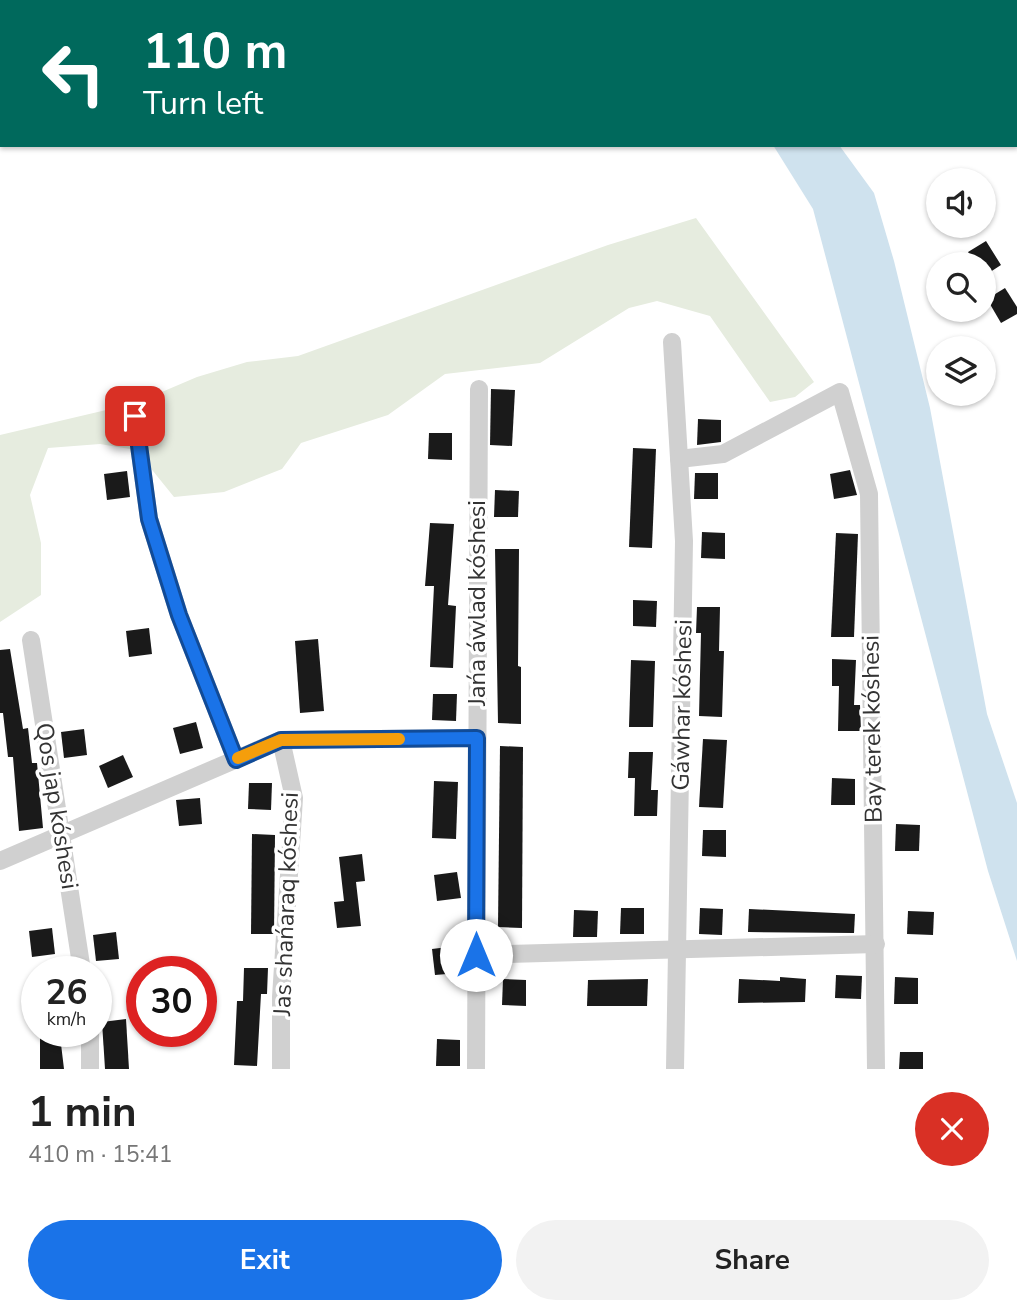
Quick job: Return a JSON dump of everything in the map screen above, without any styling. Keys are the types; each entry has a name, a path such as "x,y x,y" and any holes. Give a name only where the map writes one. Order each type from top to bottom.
{"street":[{"name":"Gáwhar kóshesi","path":"673,342 684,541 675,1069"},
{"name":"Jańa áwlad kóshesi","path":"476,1069 478,389"},
{"name":"Bay terek kóshesi","path":"679,459 723,454 840,392 869,494 876,1069"},
{"path":"135,416 149,519 179,615 236,760"},
{"name":"Qos jap kóshesi","path":"30,640 80,956"},
{"path":"0,860 281,740 477,738"},
{"name":"Jas shańaraq kóshesi","path":"281,740 294,798 281,997 281,1069"},
{"path":"476,955 679,947 876,944"},
{"path":"90,1047 90,1069"}],"shaded area":[{"path":"696,218 814,382 795,397 770,402 710,316 657,301 629,308 540,363 445,374 388,415 301,443 282,469 224,492 174,497 136,450 100,444 48,448 30,495 41,543 41,595 0,622 0,435 136,403 197,377 247,362 298,356 608,245"}],"water":[{"path":"774,147 840,147 874,193 894,261 926,392 926,406 930,408 987,714 1017,803 1017,961 988,871 813,209"}],"building":[{"path":"986,241 993,252 968,252"},
{"path":"1005,288 1017,307 1017,314 1001,323 996,314 996,294"},
{"path":"491,389 515,390 512,446 490,445"},
{"path":"698,419 721,420 721,442 697,445"},
{"path":"429,433 452,433 452,460 428,459"},
{"path":"633,448 656,449 652,548 629,547"},
{"path":"850,470 857,495 834,499 830,474"},
{"path":"127,471 130,497 107,500 104,474"},
{"path":"695,473 718,473 718,499 694,499"},
{"path":"495,490 519,491 518,517 494,517"},
{"path":"430,523 454,524 448,605 456,606 453,668 430,667 434,586 425,586"},
{"path":"702,532 725,533 725,559 701,558"},
{"path":"836,533 858,534 854,637 831,637"},
{"path":"495,549 519,549 518,666 521,667 521,724 498,723"},
{"path":"633,600 657,601 656,627 633,626"},
{"path":"697,607 720,607 719,651 724,651 722,717 699,716 701,633 696,633"},
{"path":"149,628 152,654 129,657 126,631"},
{"path":"318,639 324,711 300,713 295,641"},
{"path":"10,649 23,729 28,728 32,763 37,763 43,828 19,831 13,757 8,757 3,713 0,713 0,650"},
{"path":"832,659 856,660 854,705 860,705 861,731 838,731 839,686 832,686"},
{"path":"631,660 655,661 653,727 629,727"},
{"path":"433,694 457,694 456,721 432,720"},
{"path":"196,722 203,748 180,754 173,728"},
{"path":"84,729 87,755 64,758 61,732"},
{"path":"703,739 727,740 723,808 699,807"},
{"path":"500,746 523,747 522,928 498,927"},
{"path":"629,752 653,752 651,790 658,790 657,816 634,816 635,778 628,778"},
{"path":"123,755 133,777 108,788 99,766"},
{"path":"832,778 855,779 855,805 831,805"},
{"path":"434,781 458,782 456,839 432,838"},
{"path":"249,783 272,783 271,810 248,809"},
{"path":"200,798 202,824 179,826 176,800"},
{"path":"896,824 920,825 919,851 895,851"},
{"path":"703,830 726,830 726,857 702,856"},
{"path":"252,834 275,835 274,934 251,934"},
{"path":"362,854 365,881 356,882 361,926 337,928 334,902 344,901 339,857"},
{"path":"457,872 461,898 437,901 434,875"},
{"path":"621,908 644,908 644,934 620,934"},
{"path":"700,908 723,909 722,935 699,934"},
{"path":"749,909 855,914 854,933 748,932"},
{"path":"574,910 598,911 597,937 573,937"},
{"path":"908,911 934,912 933,935 907,934"},
{"path":"52,928 55,954 32,956 29,931"},
{"path":"116,932 119,959 95,956 93,935"},
{"path":"456,946 459,973 435,975 432,949"},
{"path":"244,968 268,968 267,994 261,994 257,1066 234,1065 237,1001 243,1001"},
{"path":"836,975 862,976 861,999 835,998"},
{"path":"780,977 806,979 805,1002 738,1003 739,979 780,981"},
{"path":"895,977 918,978 918,1004 894,1004"},
{"path":"503,979 526,980 526,1006 502,1005"},
{"path":"648,979 647,1006 587,1006 588,980"},
{"path":"126,1019 129,1069 105,1069 104,1047 112,1047 112,1021"},
{"path":"437,1039 460,1040 460,1066 436,1066"},
{"path":"40,1047 61,1047 64,1069 40,1069"},
{"path":"900,1052 923,1052 923,1069 899,1069"}],"slow traffic":[{"path":"238,758 281,740 399,739"}],"route":[{"path":"135,416 149,519 179,615 236,760 281,740 477,738 476,955"}]}
